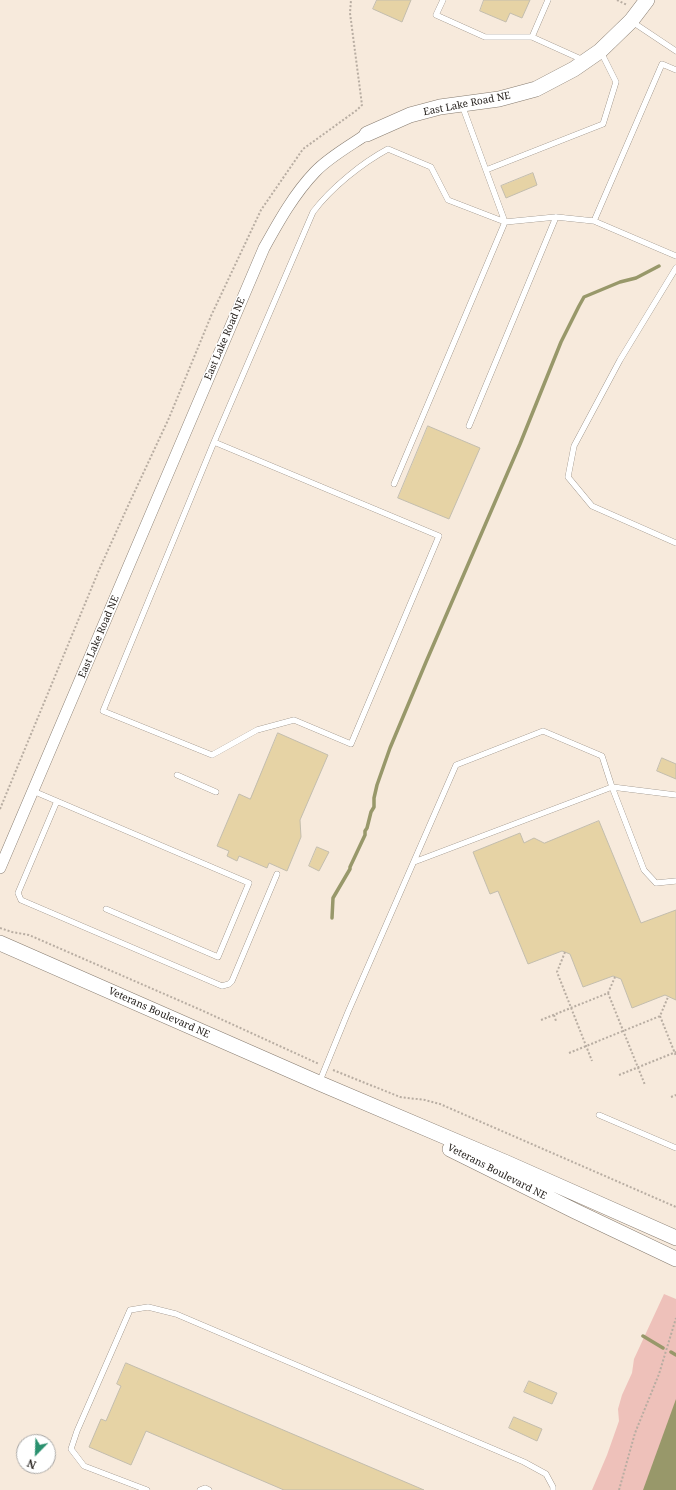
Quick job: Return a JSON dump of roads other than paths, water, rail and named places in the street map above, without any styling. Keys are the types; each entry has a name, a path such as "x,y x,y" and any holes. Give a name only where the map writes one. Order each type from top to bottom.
{"main road":[{"name":"East Lake Road NE","path":"367,134 410,115 440,107 499,99 536,89 586,61 600,51 631,21 647,0"},
{"name":"Veterans Boulevard NE","path":"0,943 676,1238"},
{"name":"Veterans Boulevard NE","path":"319,1083 575,1211 676,1259"}],"street":[{"name":"East Lake Road NE","path":"0,868 264,248 290,202 316,171 367,134"}],"lane":[{"path":"443,0 436,15 485,37 532,37 586,61"},
{"path":"532,37 548,0"},
{"path":"631,21 675,49"},
{"path":"486,170 603,124 616,82 600,51"},
{"path":"594,221 662,64 676,70"},
{"path":"394,484 505,222 462,104"},
{"path":"214,442 439,536 351,744 294,720 257,730 212,755 103,711 214,442 314,212 322,200 338,185 388,149 431,167 448,200 505,222 556,217 594,221 676,256"},
{"path":"469,426 556,217"},
{"path":"676,268 620,360 574,446 568,477 592,506 676,543"},
{"path":"319,1083 456,765 544,731 602,756 644,870 656,883 676,881"},
{"path":"177,775 216,792"},
{"path":"414,862 612,786 676,795"},
{"path":"33,791 249,883 218,957 106,909"},
{"path":"57,801 18,893 21,900 222,986 229,984 232,980 277,874"},
{"path":"599,1115 676,1148"},
{"path":"147,1490 84,1466 72,1449 77,1431 130,1310 148,1307 176,1314 524,1462 546,1474 553,1487 553,1490"},
{"path":"200,1490 205,1488 209,1490"}],"waterway":[{"path":"332,918 333,898 350,869 365,835 371,812 374,807 374,798 377,785 390,748 520,444 561,342 579,306 584,297 620,282 636,278 659,266"},
{"path":"643,1336 663,1348"},
{"path":"671,1352 676,1355"}]}
